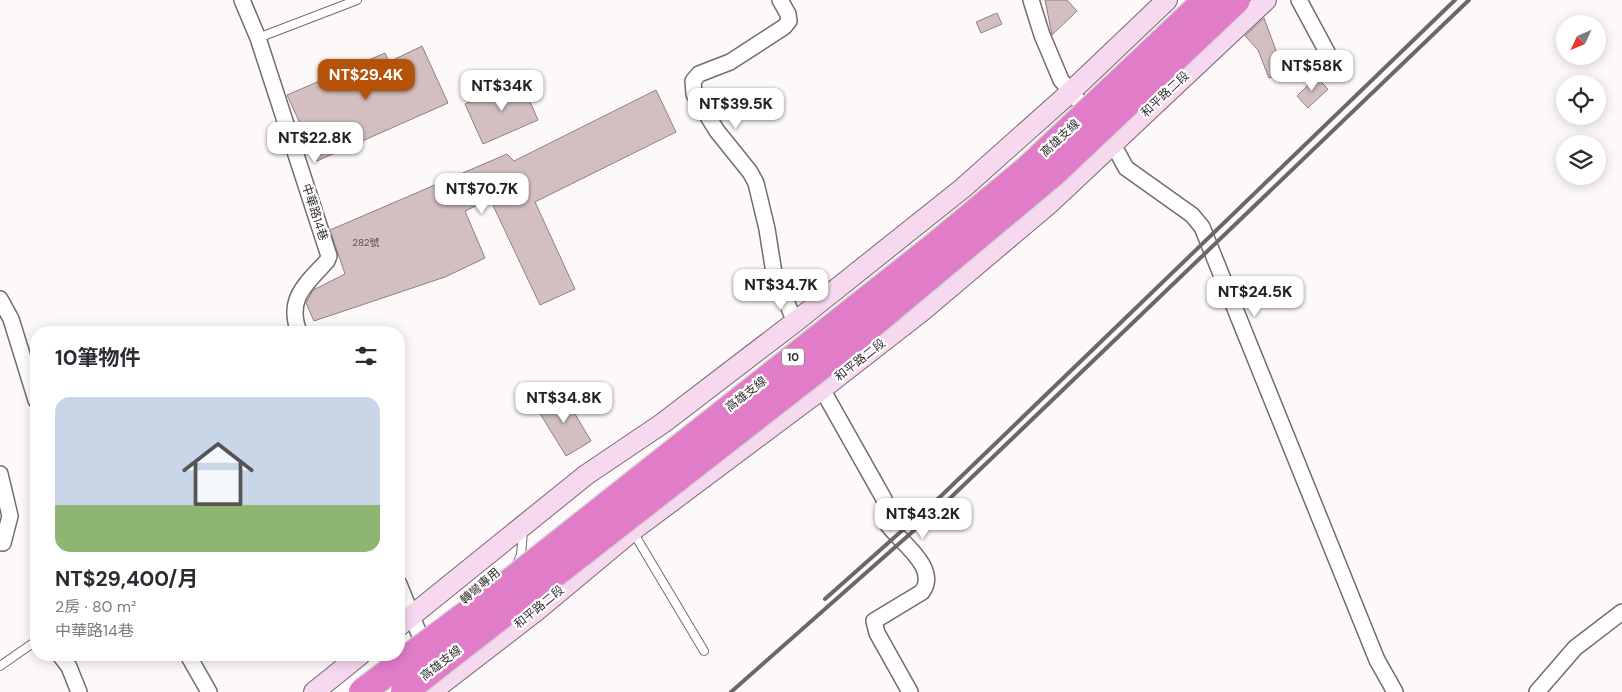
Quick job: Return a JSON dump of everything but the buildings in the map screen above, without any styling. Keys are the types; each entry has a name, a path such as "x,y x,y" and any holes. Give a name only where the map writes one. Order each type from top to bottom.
{"highway":[{"name":"高雄支線","path":"405,660 512,580 933,247 1027,169 1206,0"},
{"name":"高雄支線","path":"404,692 836,355 1054,173 1238,0"},
{"name":"高雄支線","path":"362,692 404,661"}],"street":[{"name":"中華路14巷","path":"242,0 258,38 329,256 327,261 299,293 294,307 297,326"},
{"path":"780,0 788,14 789,21 784,27 730,62 698,74 693,81 692,87 694,94 717,130 750,172 756,183 767,229 774,273 795,322"},
{"path":"1031,0 1042,35 1061,80 1113,142 1126,168 1186,210 1202,227 1376,660 1395,692"},
{"path":"440,689 422,642 405,621 586,475 663,422 795,322 963,188 1070,92 1167,0"},
{"name":"和平路二段","path":"440,689 632,531 822,389 922,310 1050,204 1113,142 1266,0"},
{"path":"1299,0 1327,52"},
{"path":"0,299 11,319 30,381"},
{"path":"822,389 887,504 886,520 888,525 911,548 925,571 926,584 922,592 874,621 877,632 910,692"},
{"path":"0,474 10,516 4,543"},
{"path":"1537,692 1575,648 1622,612"},
{"path":"65,661 69,666 79,692"},
{"path":"191,661 209,692"},
{"path":"314,692 353,661"}],"lane":[{"path":"258,38 357,0"},
{"name":"轉彎專用","path":"422,642 479,605 514,571 521,555 523,527"},
{"path":"632,531 704,651"},
{"path":"0,666 30,644"}],"railway":[{"path":"825,599 941,496 1455,0"},
{"path":"731,692 944,504 1469,0"}]}
